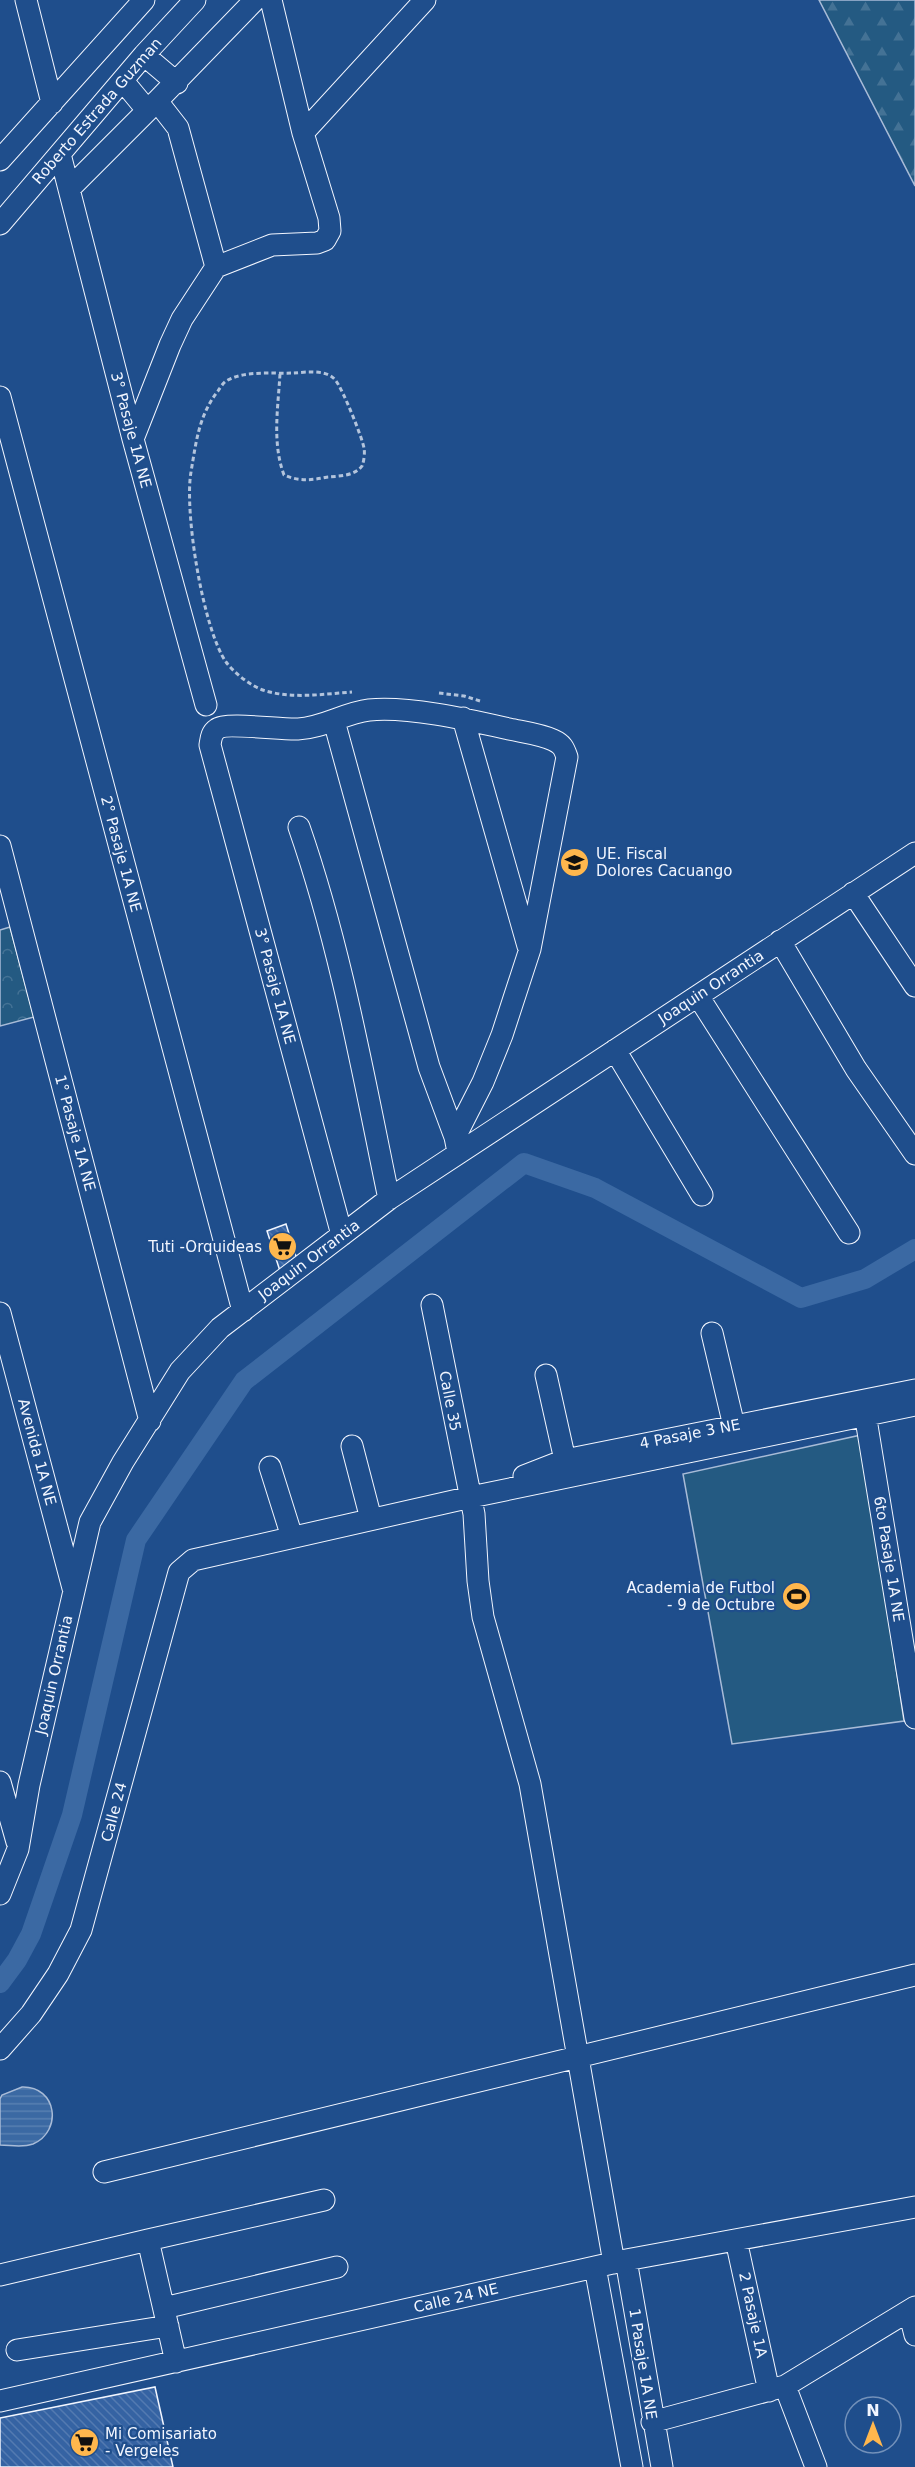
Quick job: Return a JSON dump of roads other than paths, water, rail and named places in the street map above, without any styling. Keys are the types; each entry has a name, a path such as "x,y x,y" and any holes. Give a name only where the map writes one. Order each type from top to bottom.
{"street":[{"path":"26,0 52,103"},
{"path":"0,160 144,0"},
{"name":"Roberto Estrada Guzman","path":"0,224 144,55 195,0"},
{"path":"69,189 177,84 255,0"},
{"path":"133,439 182,320 216,267 272,245 326,240 330,231 329,218 303,133 272,0"},
{"path":"303,133 425,0"},
{"path":"144,55 177,84"},
{"path":"123,81 178,128 216,267"},
{"name":"3° Pasaje 1A NE","path":"60,154 133,439 206,705"},
{"name":"2° Pasaje 1A NE","path":"0,398 243,1311"},
{"path":"383,709 463,718 554,741 564,747 567,757 530,949 502,1035 457,1145 429,1067 334,721 354,712 383,709"},
{"path":"463,718 530,949"},
{"name":"3° Pasaje 1A NE","path":"334,721 300,729 272,730 226,725 217,728 211,736 210,745 342,1235"},
{"path":"299,827 320,887 345,984 389,1199"},
{"name":"1° Pasaje 1A NE","path":"0,846 150,1421"},
{"name":"Joaquin Orrantia","path":"0,1894 18,1849 29,1785 90,1522 123,1462 180,1371 219,1328 457,1145 615,1050 915,853"},
{"path":"854,894 915,986"},
{"path":"780,941 856,1069 915,1154"},
{"path":"698,996 849,1233"},
{"path":"615,1050 702,1195"},
{"name":"Calle 35","path":"432,1305 474,1514 478,1581 483,1617 530,1784 612,2264"},
{"name":"Avenida 1A NE","path":"0,1313 74,1591"},
{"path":"712,1333 734,1426"},
{"path":"546,1375 565,1460"},
{"name":"4 Pasaje 3 NE","path":"193,1560 864,1408 915,1390"},
{"name":"4 Pasaje 3 NE","path":"471,1497 565,1460 734,1426 864,1408 915,1405"},
{"name":"6to Pasaje 1A NE","path":"864,1408 915,1718"},
{"path":"352,1446 371,1519"},
{"path":"270,1467 292,1537"},
{"name":"Calle 24","path":"0,2049 31,2014 58,1974 81,1930 179,1572 193,1560"},
{"path":"0,1782 18,1849"},
{"path":"104,2172 578,2059 915,1975"},
{"path":"0,2275 324,2200"},
{"name":"Calle 24 NE","path":"0,2402 612,2264 915,2207"},
{"path":"148,2240 176,2362"},
{"name":"2 Pasaje 1A","path":"736,2240 777,2388 816,2467"},
{"name":"1 Pasaje 1A NE","path":"612,2264 662,2467"},
{"name":"1 Pasaje 1A NE","path":"612,2264 632,2467"},
{"path":"17,2350 166,2317 337,2267"},
{"path":"652,2422 777,2388 912,2309 915,2335"}],"waterway":[{"path":"0,1983 17,1960 31,1934 72,1815 136,1540 244,1381 524,1163 595,1188 801,1298 865,1279 915,1249"}],"place":[{"name":"UE. Fiscal Dolores Cacuango","path":"575,863"},
{"name":"Tuti -Orquideas","path":"283,1247"},
{"name":"Academia de Futbol - 9 de Octubre","path":"796,1597"},
{"name":"Mi Comisariato - Vergeles","path":"84,2443"}]}
